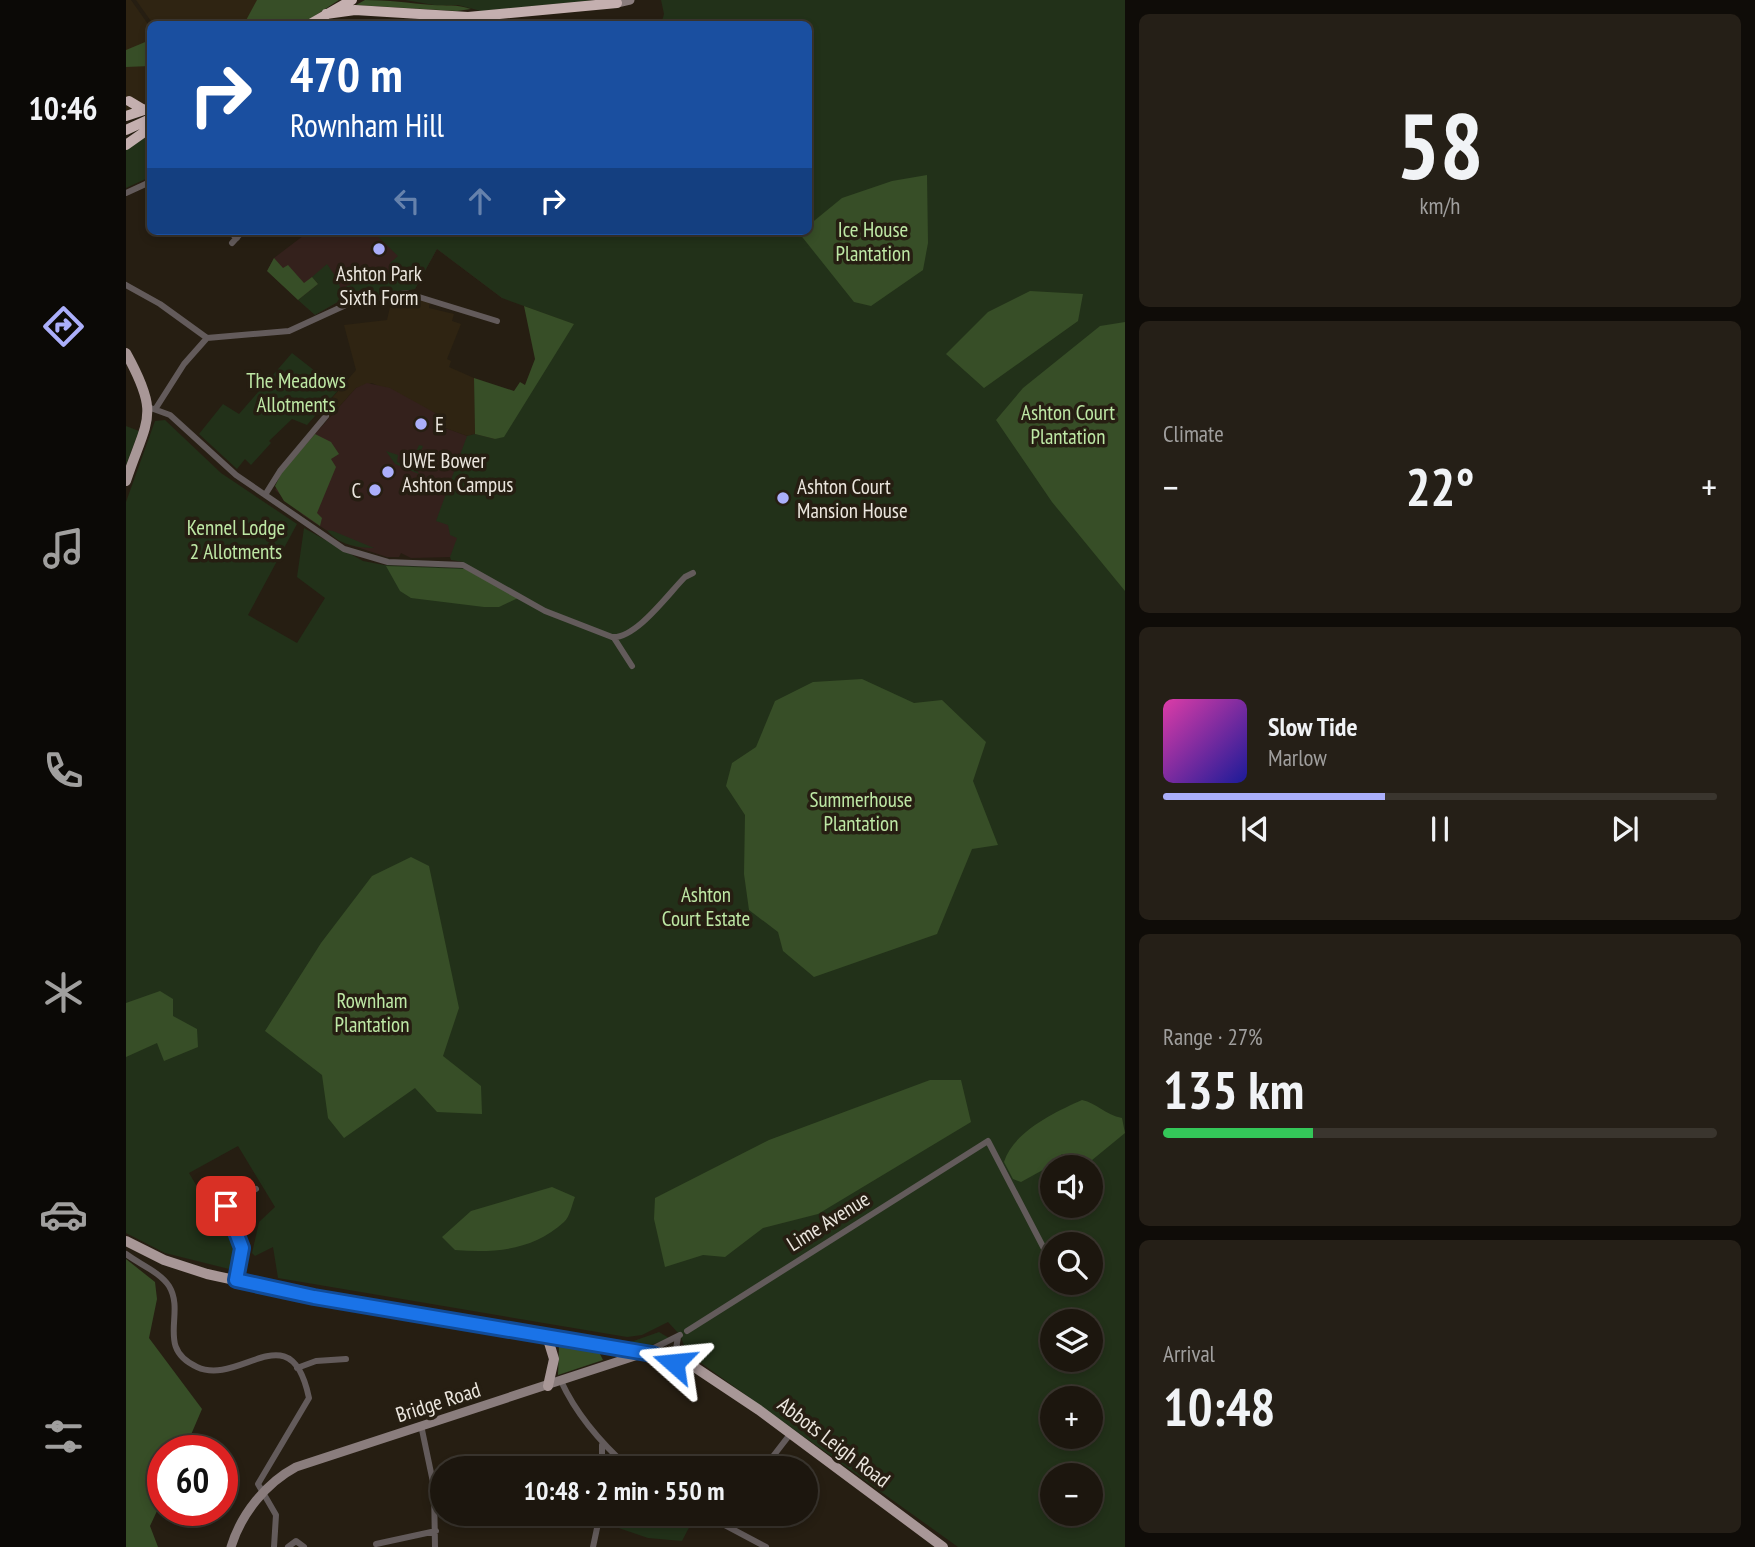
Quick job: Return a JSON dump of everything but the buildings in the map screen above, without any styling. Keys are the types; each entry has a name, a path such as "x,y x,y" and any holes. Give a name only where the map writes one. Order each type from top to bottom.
{"highway":[{"path":"315,21 350,0"},
{"path":"331,12 355,10 468,16 617,3"},
{"path":"129,101 147,112"},
{"path":"126,116 147,113"},
{"path":"126,127 147,114"},
{"path":"126,145 147,130"}],"main road":[{"path":"617,3 630,0"},
{"path":"126,353 152,407 126,481"},
{"path":"126,1241 164,1260 236,1280 314,1297 648,1354"},
{"path":"547,1336 554,1359 548,1386"},
{"name":"Abbots Leigh Road","path":"648,1354 681,1358 791,1433 943,1547"},
{"name":"Abbots Leigh Road","path":"648,1354 700,1371"},
{"name":"Bridge Road","path":"232,1547 246,1514 262,1494 296,1467 648,1354"}],"street":[{"path":"126,193 147,183"},
{"path":"233,235 237,238"},
{"path":"126,285 160,304 208,338 294,330 341,306 406,293 418,294 497,321"},
{"path":"208,338 184,364 152,407 170,415 230,470 330,541 354,553 388,562 463,565 545,611 620,638 636,628 685,577 693,573"},
{"path":"265,495 280,471 326,416"},
{"path":"612,637 632,666"},
{"name":"Lime Avenue","path":"648,1354 988,1141 1040,1241"},
{"path":"218,1212 256,1189"},
{"path":"226,1206 242,1248 236,1280"},
{"path":"126,1254 164,1279 171,1289 174,1343 185,1360 196,1367 214,1370 278,1354 288,1358 297,1368 309,1398 260,1478 262,1494 276,1515 274,1547"},
{"path":"681,1358 676,1349 682,1335"},
{"path":"297,1368 316,1361 346,1359"},
{"path":"561,1381 569,1399 602,1445 615,1456"},
{"path":"421,1425 429,1458 436,1547"},
{"path":"773,1456 791,1433"},
{"path":"602,1445 602,1456"},
{"path":"593,1547 597,1526"},
{"path":"733,1526 766,1547"},
{"path":"376,1544 436,1531"},
{"path":"288,1547 296,1541 304,1547"}],"shaded area":[{"path":"126,0 131,0 147,23 147,103 126,112"},
{"path":"136,0 258,0 246,21 151,21"},
{"path":"624,235 502,298 437,249 415,289 352,300 345,294 343,299 315,315 267,271 274,258 303,236"},
{"path":"405,295 430,301 429,308 454,314 452,321 461,324 447,359 451,361 449,367 474,378 475,434 467,436 434,424 437,414 372,383 356,388 329,418 321,411 356,370 344,325 387,320 392,298 403,301"},
{"name":"UWE Bower Ashton Campus","path":"367,383 390,388 437,414 434,424 467,436 475,434 495,439 451,560 451,557 411,558 401,553 399,557 387,557 348,544 304,516 275,490 290,462 356,388"}],"green space":[{"path":"257,0 339,0 307,21 246,21"},
{"path":"365,0 471,9 457,11 356,5"},
{"path":"405,0 595,0 481,11 458,5 434,5"},
{"name":"Ashton Court Estate","path":"661,0 1125,0 1125,1547 958,1547 687,1353 680,1335 668,1322 642,1335 627,1337 278,1278 273,1247 255,1256 252,1253 259,1222 275,1207 238,1146 189,1173 215,1217 221,1214 236,1241 233,1270 165,1253 126,1233 126,502 155,421 165,420 221,473 297,524 248,615 297,643 325,598 297,577 304,528 363,561 384,565 461,568 463,562 451,560 450,557 457,538 450,535 448,525 436,521 467,436 475,434 495,439 573,324 502,298 437,249 415,289 352,300 346,286 351,285 345,267 359,282 363,279 369,284 378,277 382,281 392,272 390,263 398,256 376,235 812,235 812,21 662,21 664,14"},
{"path":"147,41 147,66 126,67 126,50"},
{"path":"147,136 147,178 126,188 126,150"},
{"name":"Ice House Plantation","path":"927,175 928,243 923,270 871,306 854,302 801,235 812,235 812,223 842,198 892,181"},
{"path":"274,258 283,268 288,265 304,283 312,277 318,284 298,300 267,271"},
{"path":"327,264 338,280 343,299 315,315 298,300 318,284 312,277"},
{"path":"1030,291 1083,294 1078,321 984,388 946,354 988,312"},
{"path":"524,306 574,324 504,437 495,439 475,434 474,378 514,391 520,382 525,385 535,359"},
{"name":"Ashton Court Plantation","path":"1125,322 1125,591 1052,502 996,420 1023,388 1100,326"},
{"name":"The Meadows Allotments","path":"292,353 315,371 342,386 307,425 292,419 269,441 271,443 251,465 245,459 237,469 199,434 223,404 239,414"},
{"path":"126,426 139,431 126,465"},
{"path":"315,434 331,442 339,454 331,459 336,467 317,513 322,518 320,526 284,501 275,486 282,472"},
{"path":"419,445 423,446 415,467 419,474 395,464 386,451 398,455 397,462 409,467"},
{"path":"327,530 374,548 348,544 336,539"},
{"path":"386,566 465,569 518,598 499,607 484,607 411,598 400,591"},
{"name":"Summerhouse Plantation","path":"862,679 914,703 942,700 986,742 973,781 998,845 972,849 937,934 814,977 783,951 778,932 749,910 744,874 745,815 726,786 732,763 756,747 775,701 813,682"},
{"name":"Rownham Plantation","path":"411,857 429,866 459,1008 443,1056 481,1086 482,1114 437,1112 415,1088 344,1138 328,1118 322,1075 265,1031 321,943 372,876"},
{"path":"160,991 173,999 173,1016 197,1029 198,1047 164,1061 157,1043 126,1057 126,1003"},
{"path":"930,1080 961,1080 971,1122 818,1214 763,1228 725,1257 703,1255 665,1267 654,1219 655,1198 769,1140"},
{"path":"1082,1100 1122,1118 1125,1133 1098,1155 1040,1155 1040,1172 1021,1182 1013,1179 1004,1162 1009,1151 1016,1141 1036,1124"},
{"path":"552,1187 575,1197 566,1220 539,1239 512,1248 470,1251 455,1250 442,1237 471,1211"},
{"path":"126,1259 155,1282 157,1299 149,1338 202,1409 191,1435 147,1435 147,1526 150,1526 158,1547 126,1547"},
{"path":"244,1277 620,1340 619,1344 369,1304"},
{"path":"659,1332 669,1338 647,1347 625,1344"},
{"path":"559,1346 599,1352 603,1360 558,1375"},
{"path":"613,1526 690,1526 682,1541 648,1538"}],"place":[{"name":"Ashton Park Sixth Form","path":"379,249"},
{"name":"E","path":"421,424"},
{"name":"UWE Bower Ashton Campus","path":"388,472"},
{"name":"C","path":"375,490"},
{"name":"Ashton Court Mansion House","path":"783,498"}],"route":[{"path":"226,1206 239,1234 242,1248 236,1280 314,1297 652,1354 674,1363"}],"park label":[{"name":"Kennel Lodge 2 Allotments","path":"236,539"}]}
